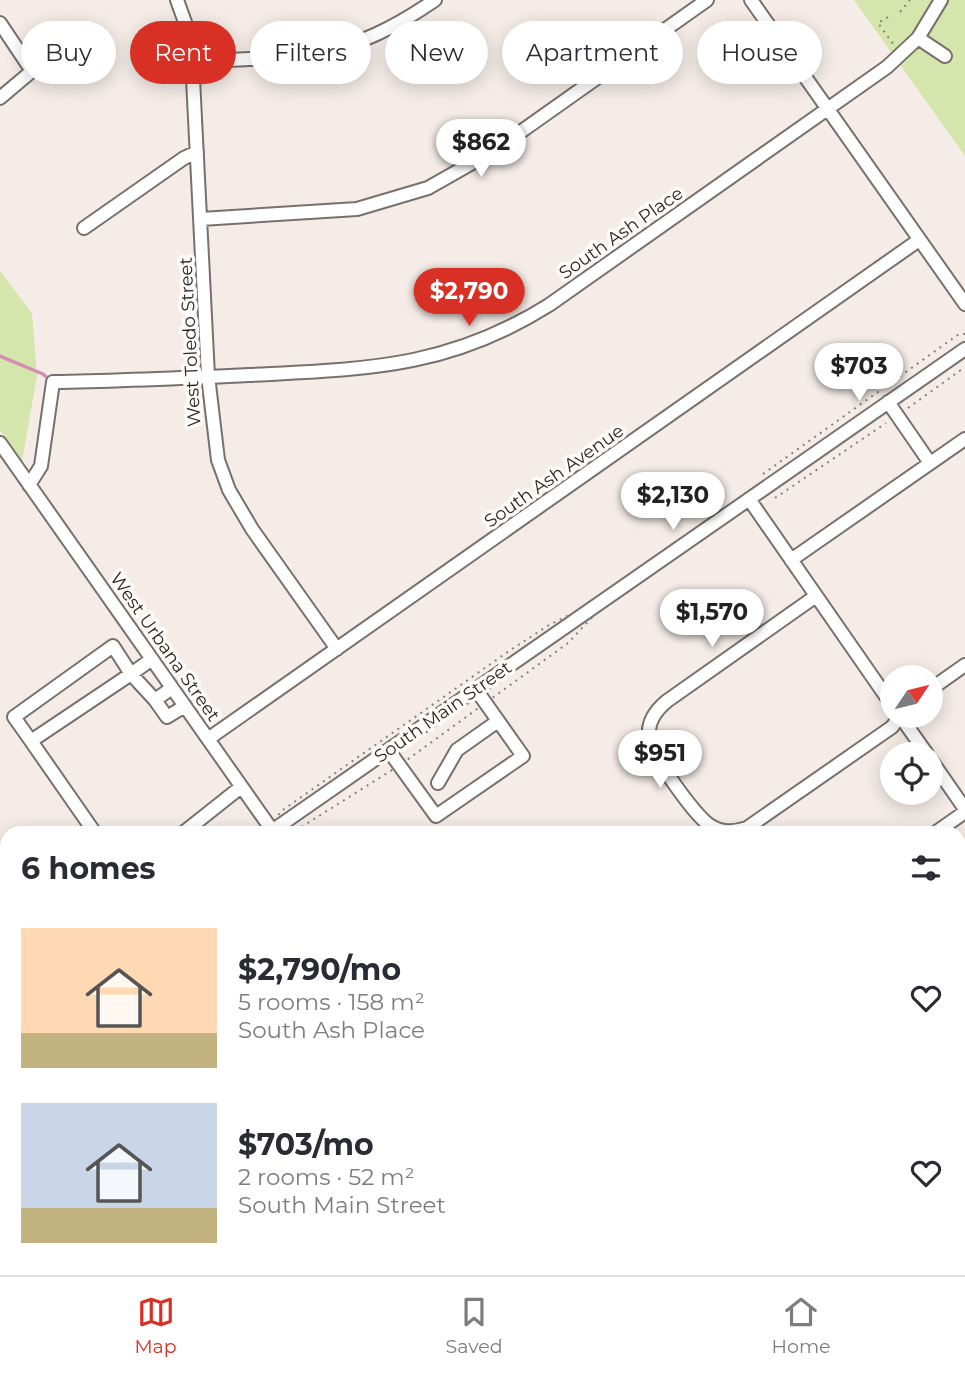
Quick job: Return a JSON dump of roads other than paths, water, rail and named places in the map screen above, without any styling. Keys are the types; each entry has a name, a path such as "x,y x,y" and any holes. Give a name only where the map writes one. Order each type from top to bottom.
{"street":[{"name":"West Toledo Street","path":"177,0 186,21"},
{"path":"236,60 309,55 340,48 385,31 435,0"},
{"path":"201,219 357,209 429,188 495,149 708,0"},
{"path":"751,0 965,304"},
{"name":"South Ash Place","path":"29,485 41,466 52,382 406,364 459,349 503,332 549,305 901,55 918,38 941,0"},
{"path":"0,23 32,71 0,98"},
{"path":"918,38 944,56"},
{"name":"West Toledo Street","path":"194,84 208,376 215,445 229,490 251,529 337,649"},
{"path":"83,228 184,158 197,152"},
{"name":"South Ash Avenue","path":"208,739 919,240"},
{"name":"South Main Street","path":"280,826 477,691 965,348"},
{"path":"888,402 930,463"},
{"path":"791,560 965,439"},
{"name":"West Urbana Street","path":"0,443 267,826"},
{"path":"749,499 880,688"},
{"path":"711,826 697,814 651,748 649,731 657,710 816,596"},
{"path":"90,826 14,717 114,646 131,674 167,717 185,706"},
{"path":"31,741 152,659"},
{"path":"943,681 965,665"},
{"path":"155,701 172,688"},
{"path":"389,751 436,816 523,756 477,691"},
{"path":"438,783 457,750 498,721"},
{"path":"749,826 891,728"},
{"path":"943,778 965,811 945,826"},
{"path":"192,826 241,787"}],"waterway":[{"path":"0,356 43,374 51,381"}]}
